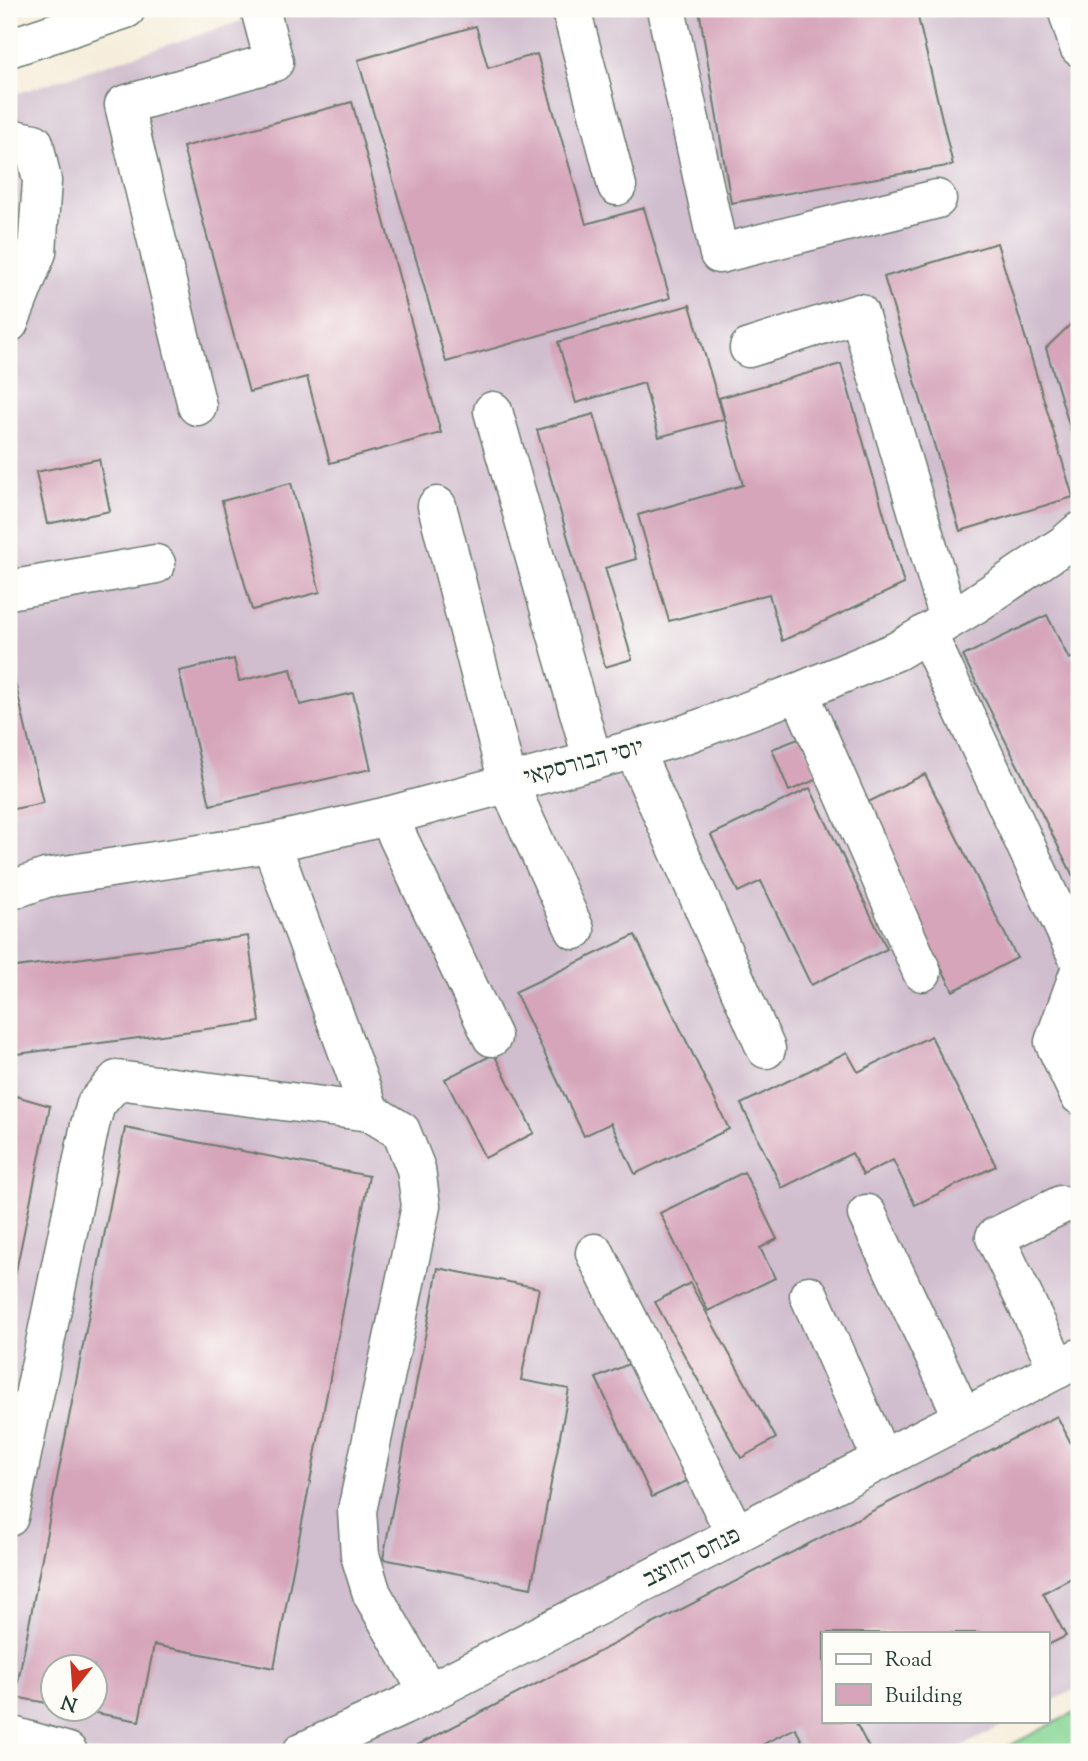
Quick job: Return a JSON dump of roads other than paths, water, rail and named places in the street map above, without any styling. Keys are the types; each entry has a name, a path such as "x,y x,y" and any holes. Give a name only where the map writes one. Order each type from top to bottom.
{"main road":[{"path":"9,48 126,9"},
{"path":"197,406 124,105 274,62 260,9"},
{"path":"571,9 617,187"},
{"path":"666,9 719,254 937,199"},
{"path":"1067,9 1079,47"},
{"path":"9,138 34,143 42,181 37,252 9,323"},
{"path":"749,348 859,313 938,626 1079,960"},
{"path":"493,411 593,761"},
{"path":"437,506 508,783 575,930"},
{"name":"יוסי הבורסקאי","path":"9,891 27,876 271,843 388,816 673,739 799,692 897,651 1065,544 1079,532"},
{"path":"9,590 156,564"},
{"path":"799,692 922,972"},
{"path":"634,750 766,1049"},
{"path":"388,816 492,1037"},
{"path":"271,843 370,1112"},
{"path":"1079,973 1054,1042 1079,1095"},
{"path":"9,1517 90,1125 96,1104 117,1080 370,1112 401,1131 416,1169 421,1206 357,1511 360,1555 372,1594 429,1693"},
{"path":"1061,1205 995,1237 1068,1363"},
{"path":"867,1214 963,1418"},
{"path":"595,1253 736,1535"},
{"path":"809,1295 882,1460"},
{"name":"פנחס החוצב","path":"302,1752 429,1693 1068,1363"},
{"path":"9,1735 68,1752"}]}
